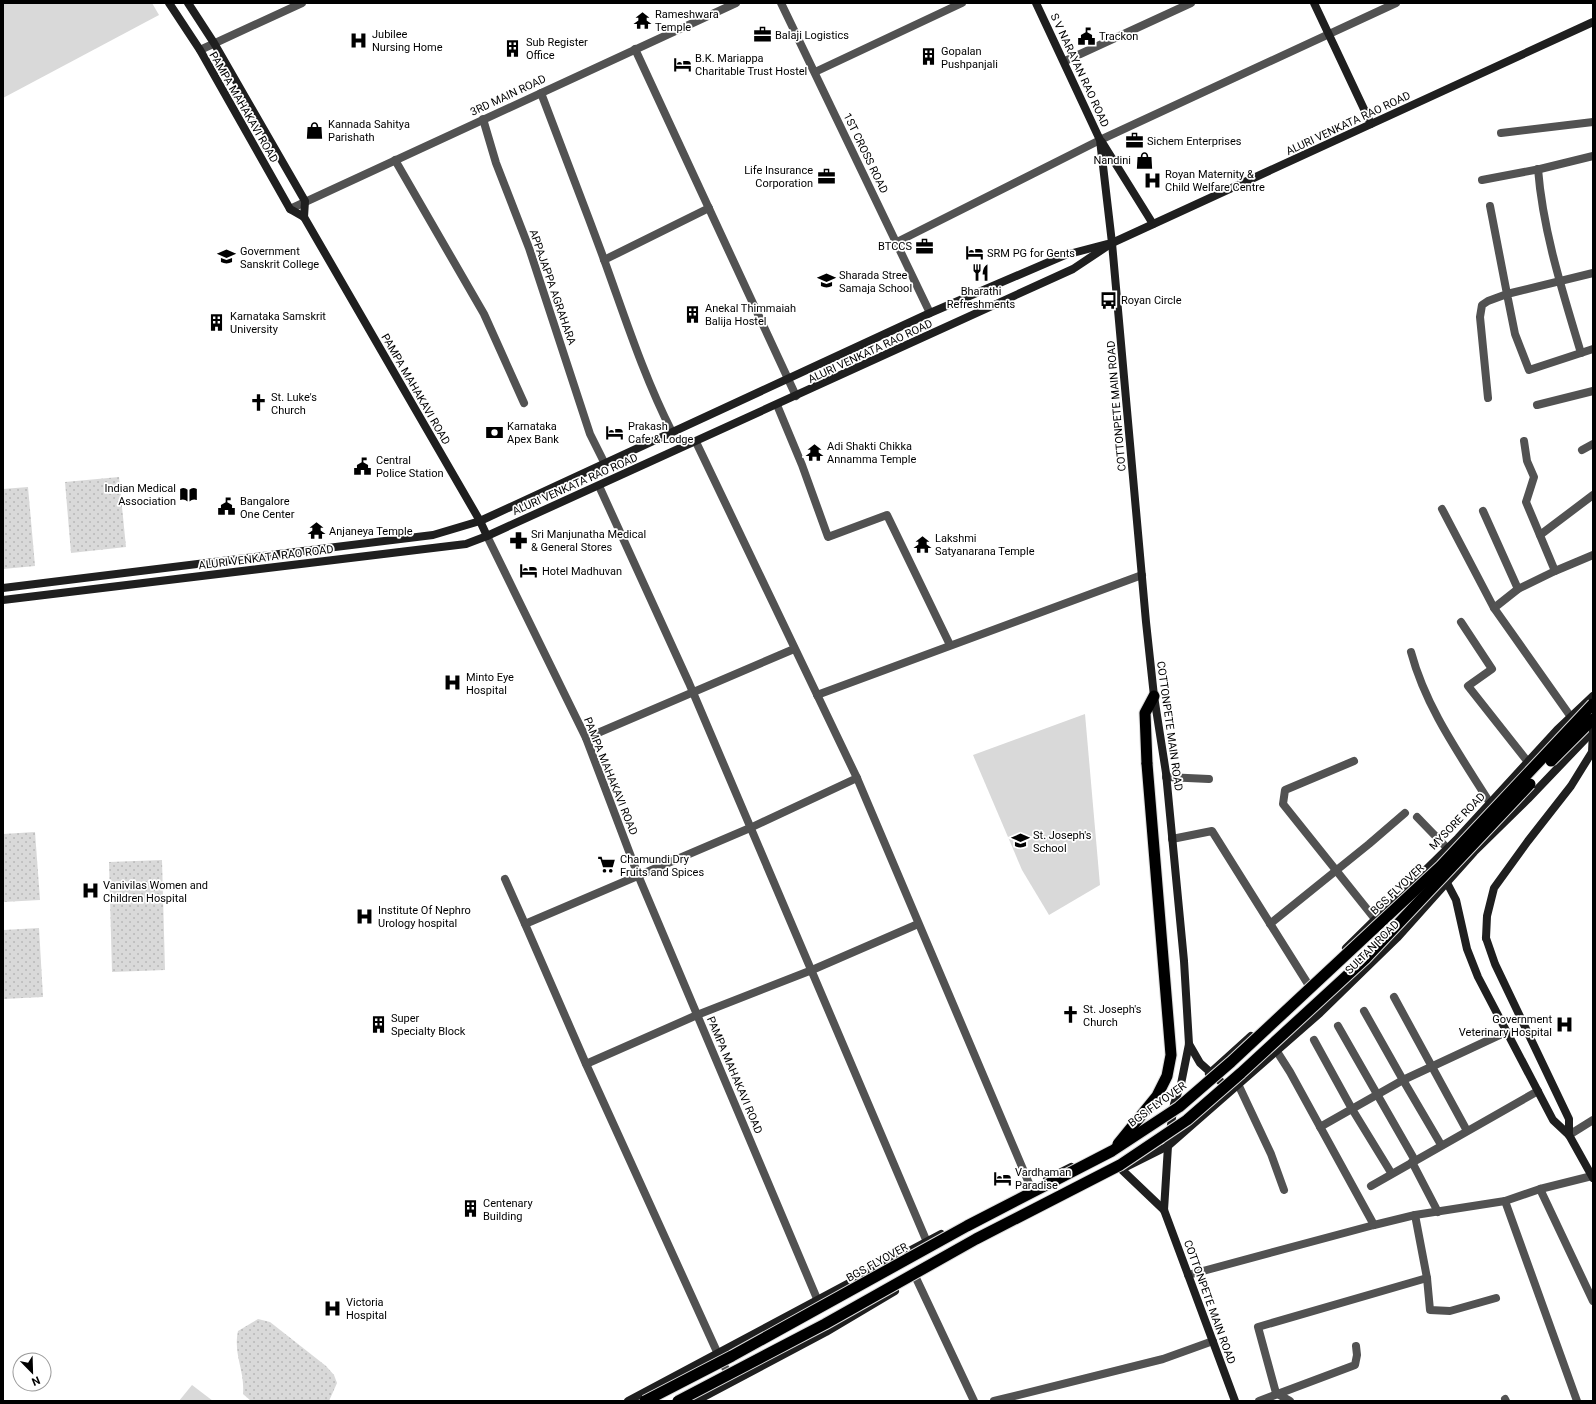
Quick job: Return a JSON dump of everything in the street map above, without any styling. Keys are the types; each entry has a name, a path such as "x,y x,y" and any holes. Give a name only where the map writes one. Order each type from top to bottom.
{"highway":[{"path":"1112,1151 1157,1096 1167,1076 1171,1055 1147,764 1146,713 1154,696"},
{"name":"BGS FLYOVER","path":"646,1401 732,1356 967,1226 1112,1151 1179,1107 1248,1046 1441,866 1593,704"},
{"name":"BGS FLYOVER","path":"678,1401 825,1324 976,1239 1120,1166 1187,1120 1241,1073 1365,959 1593,718"}],"main road":[{"name":"PAMPA MAHAKAVI ROAD","path":"169,3 200,50 290,209"},
{"name":"PAMPA MAHAKAVI ROAD","path":"188,3 214,43 305,201"},
{"name":"S V NARAYAN RAO ROAD","path":"1036,3 1065,61 1100,140 1112,243"},
{"path":"1314,3 1371,124"},
{"name":"ALURI VENKATA RAO ROAD","path":"3,600 466,544 599,486 1073,270 1112,243 1593,22"},
{"path":"1100,140 1153,224"},
{"path":"290,209 304,217 305,201"},
{"name":"PAMPA MAHAKAVI ROAD","path":"304,217 480,520 487,536"},
{"name":"ALURI VENKATA RAO ROAD","path":"3,588 433,535 480,520 930,313 1065,255 1112,243"},
{"name":"COTTONPETE MAIN ROAD","path":"1112,243 1154,696 1166,777 1184,961 1189,1044 1181,1084 1174,1104 1168,1146 1164,1210 1235,1401"},
{"name":"MYSORE ROAD","path":"628,1401 1031,1188 1058,1172 1103,1151 1174,1104 1308,984 1375,919 1447,848 1571,717 1593,696"},
{"path":"1569,1135 1569,1119 1495,964 1486,938 1487,916 1494,888 1571,786 1592,752 1593,731"},
{"name":"SULTAN ROAD","path":"696,1401 826,1332 977,1243 1168,1146 1320,1013 1398,938 1474,852 1528,799 1593,731"},
{"path":"1432,863 1447,881 1456,900 1464,938 1478,978 1555,1124 1569,1135 1593,1176"},
{"path":"1189,1044 1200,1062 1231,1092"},
{"name":"COTTONPETE MAIN ROAD","path":"1121,1169 1164,1210"}],"street":[{"path":"200,50 302,3"},
{"name":"3RD MAIN ROAD","path":"290,209 540,92 736,3"},
{"name":"1ST CROSS ROAD","path":"781,3 930,313"},
{"path":"814,72 962,3"},
{"path":"1065,61 1191,3"},
{"path":"897,242 1100,140 1396,3"},
{"path":"635,49 796,396"},
{"path":"540,92 604,260 620,308 661,411 672,432"},
{"name":"APPAJAPPA AGRAHARA","path":"483,119 496,163 531,256 590,434 604,462"},
{"path":"1501,133 1593,122"},
{"path":"1482,180 1593,156"},
{"path":"395,160 484,314 524,403"},
{"path":"1538,169 1540,197 1560,282 1581,353"},
{"path":"1490,206 1515,334 1529,370 1593,349"},
{"path":"604,260 709,208"},
{"path":"1488,398 1480,317 1482,305 1488,301 1507,294 1593,273"},
{"path":"1537,405 1593,391"},
{"path":"777,405 802,465 828,537 887,515 950,645"},
{"path":"1524,441 1527,461 1534,477 1526,502 1555,571"},
{"path":"696,442 856,778 1031,1188"},
{"path":"1582,450 1593,444"},
{"path":"599,486 693,691 927,1242"},
{"path":"1540,535 1593,495"},
{"path":"1442,509 1494,608 1571,717"},
{"path":"1484,511 1518,589"},
{"name":"PAMPA MAHAKAVI ROAD","path":"487,536 586,738 638,875 818,1301"},
{"path":"1494,608 1518,589 1593,555"},
{"path":"817,695 1142,575"},
{"path":"1461,622 1492,669 1468,686 1528,762"},
{"path":"586,738 794,648"},
{"path":"1411,652 1417,674 1440,725 1490,803"},
{"path":"1354,761 1285,790 1283,804 1375,919"},
{"path":"1166,777 1209,779"},
{"path":"525,924 750,828 856,778"},
{"path":"1270,924 1405,813"},
{"path":"1417,817 1447,848"},
{"path":"1172,839 1212,831 1308,984"},
{"path":"505,879 586,1064 718,1354 733,1382"},
{"path":"586,1064 698,1014 812,970 918,924"},
{"path":"1394,997 1466,1129"},
{"path":"1364,1011 1402,1080 1440,1143"},
{"path":"1338,1026 1412,1160 1438,1212"},
{"path":"1320,1127 1402,1080 1506,1032"},
{"path":"1314,1040 1352,1109 1390,1172"},
{"path":"1276,1050 1290,1072 1374,1225"},
{"path":"1238,1084 1271,1154 1284,1190"},
{"path":"1371,1186 1412,1160 1538,1091"},
{"path":"1569,1135 1593,1120"},
{"path":"1188,1275 1374,1225 1415,1215 1505,1201 1540,1189 1593,1176"},
{"path":"1540,1189 1593,1301"},
{"path":"1505,1201 1577,1401"},
{"path":"1415,1215 1427,1278 1430,1310 1450,1310 1496,1298"},
{"path":"916,1278 974,1401"},
{"path":"1290,1401 1276,1393 1258,1327 1427,1278"},
{"path":"994,1401 1163,1359 1212,1341"},
{"path":"1259,1401 1276,1393 1355,1365 1357,1355 1356,1346"}],"shaded area":[{"path":"3,3 152,3 159,15 3,98"},
{"path":"119,477 126,547 71,553 65,482"},
{"path":"28,487 35,566 3,569 3,489"},
{"path":"1085,714 1100,885 1049,915 1022,870 973,755"},
{"path":"35,832 40,900 3,902 3,834"},
{"path":"162,860 165,970 112,972 109,862"},
{"path":"39,928 43,997 3,999 3,930"},
{"path":"258,1319 270,1322 326,1366 334,1375 337,1383 329,1401 251,1401 243,1394 242,1377 237,1348 238,1331"},
{"path":"192,1385 213,1401 179,1401"}],"place":[{"name":"Rameshwara Temple","path":"642,20"},
{"name":"Balaji Logistics","path":"762,35"},
{"name":"Trackon","path":"1086,36"},
{"name":"Jubilee Nursing Home","path":"359,40"},
{"name":"Sub Register Office","path":"513,48"},
{"name":"Gopalan Pushpanjali","path":"928,57"},
{"name":"B.K. Mariappa Charitable Trust Hostel","path":"682,64"},
{"name":"Kannada Sahitya Parishath","path":"315,130"},
{"name":"Sichem Enterprises","path":"1134,141"},
{"name":"Nandini","path":"1144,160"},
{"name":"Life Insurance Corporation","path":"826,176"},
{"name":"Royan Maternity & Child Welfare Centre","path":"1152,180"},
{"name":"BTCCS","path":"925,246"},
{"name":"SRM PG for Gents","path":"974,253"},
{"name":"Government Sanskrit College","path":"227,257"},
{"name":"Bharathi Refreshments","path":"981,273"},
{"name":"Sharada Stree Samaja School","path":"826,281"},
{"name":"Royan Circle","path":"1108,300"},
{"name":"Anekal Thimmaiah Balija Hostel","path":"692,314"},
{"name":"Karnataka Samskrit University","path":"217,322"},
{"name":"St. Luke's Church","path":"258,403"},
{"name":"Karnataka Apex Bank","path":"494,432"},
{"name":"Prakash Cafe & Lodge","path":"615,432"},
{"name":"Adi Shakti Chikka Annamma Temple","path":"814,452"},
{"name":"Central Police Station","path":"363,466"},
{"name":"Indian Medical Association","path":"189,494"},
{"name":"Bangalore One Center","path":"227,507"},
{"name":"Anjaneya Temple","path":"316,531"},
{"name":"Sri Manjunatha Medical & General Stores","path":"518,540"},
{"name":"Lakshmi Satyanarana Temple","path":"922,544"},
{"name":"Hotel Madhuvan","path":"529,571"},
{"name":"Minto Eye Hospital","path":"453,683"},
{"name":"St. Joseph's School","path":"1020,841"},
{"name":"Chamundi Dry Fruits and Spices","path":"607,865"},
{"name":"Vanivilas Women and Children Hospital","path":"90,891"},
{"name":"Institute Of Nephro Urology hospital","path":"365,916"},
{"name":"St. Joseph's Church","path":"1070,1015"},
{"name":"Super Specialty Block","path":"378,1024"},
{"name":"Government Veterinary Hospital","path":"1565,1025"},
{"name":"Vardhaman Paradise","path":"1002,1178"},
{"name":"Centenary Building","path":"470,1209"},
{"name":"Victoria Hospital","path":"333,1308"}]}
